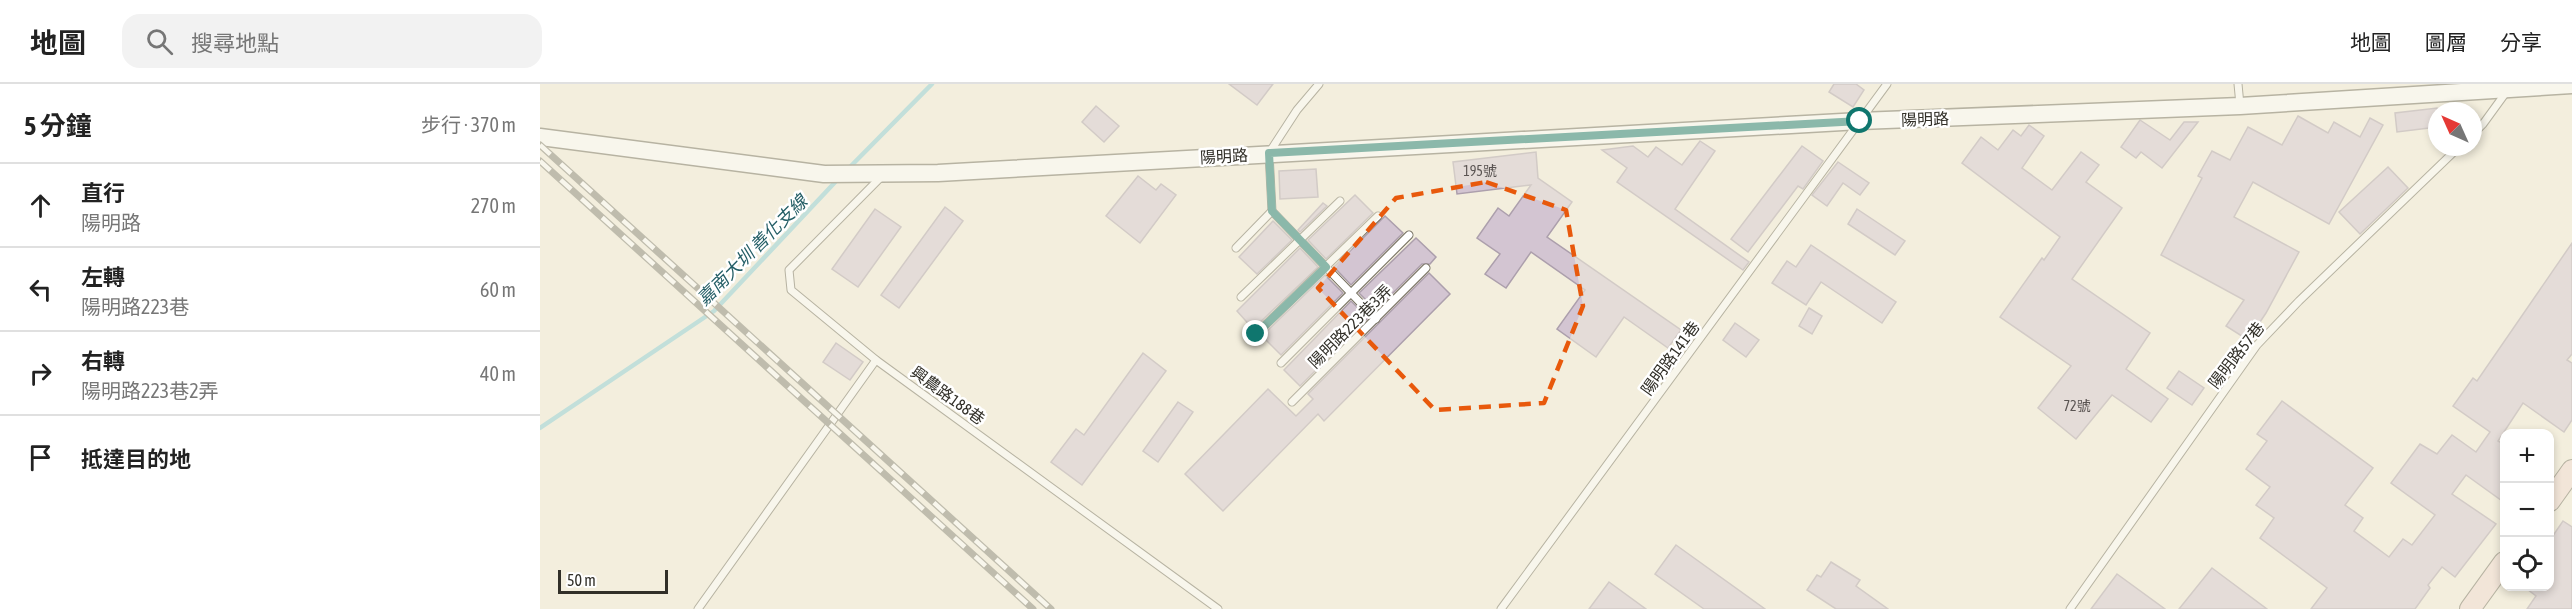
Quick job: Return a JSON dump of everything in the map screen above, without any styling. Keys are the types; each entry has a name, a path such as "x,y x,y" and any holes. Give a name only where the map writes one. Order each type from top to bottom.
{"main road":[{"path":"2554,496 2570,477"},
{"path":"2470,609 2500,569"}],"street":[{"name":"陽明路","path":"540,137 824,174 938,173 1860,121 2240,105 2509,86 2572,85"}],"lane":[{"path":"1319,84 1297,110 1269,153 1272,211 1376,319"},
{"name":"陽明路141巷","path":"1501,609 1887,84"},
{"path":"2238,84 2240,105"},
{"path":"2482,125 2509,86"},
{"name":"陽明路57巷","path":"2070,609 2257,345 2299,301 2450,156"},
{"name":"興農路188巷","path":"883,174 789,270 791,290 876,360 1216,608"},
{"path":"1241,297 1340,201"},
{"path":"1236,248 1272,211"},
{"path":"1256,334 1378,216"},
{"path":"1281,363 1409,236"},
{"name":"陽明路223巷3弄","path":"1292,402 1426,268"},
{"path":"698,609 876,360"}],"highlighted area":[{"path":"1486,182 1566,210 1583,306 1544,403 1435,410 1318,288 1396,198"}],"building":[{"path":"1229,84 1273,84 1257,105"},
{"path":"1834,84 1856,84 1864,90 1853,107 1829,92"},
{"path":"1096,106 1119,126 1104,142 1082,122"},
{"path":"2428,109 2428,128 2397,132 2395,113"},
{"path":"2298,116 2328,133 2334,122 2360,137 2370,118 2383,125 2329,224 2253,182 2234,217 2299,252 2266,313 2248,340 2226,326 2244,300 2161,255 2202,178 2198,176 2212,151 2230,160 2248,127 2282,145"},
{"path":"2140,120 2170,140 2184,122 2198,122 2162,168 2141,152 2136,158 2121,147"},
{"path":"2029,125 2044,136 2022,168 2052,190 2081,152 2099,165 2086,182 2122,208 2072,279 2150,333 2126,369 2168,399 2151,422 2112,395 2076,439 2038,408 2071,366 2000,317 2060,237 1962,163 1981,137 1998,150 2013,130 2021,136"},
{"path":"1700,141 1715,151 1675,209 1749,262 1743,270 1617,182 1627,168 1602,150 1633,146 1648,157 1656,147 1682,165"},
{"path":"1802,146 1823,161 1803,189 1798,186 1748,252 1731,239"},
{"path":"1536,152 1538,178 1572,202 1547,237 1681,330 1668,348 1624,317 1596,357 1557,329 1585,290 1531,252 1506,288 1485,274 1500,254 1477,238 1498,208 1509,216 1531,185 1457,194 1453,162"},
{"path":"1838,162 1869,183 1860,195 1843,183 1827,206 1812,195"},
{"path":"2388,167 2408,188 2360,234 2339,212"},
{"path":"1316,169 1318,197 1280,199 1279,171"},
{"path":"1138,176 1156,190 1161,184 1176,195 1140,243 1106,216"},
{"path":"1355,195 1373,213 1326,259 1308,240"},
{"path":"1323,203 1327,206 1300,232 1298,230"},
{"path":"945,207 963,221 899,308 881,295"},
{"path":"875,209 901,227 858,287 832,269"},
{"path":"1857,209 1905,241 1895,255 1848,224"},
{"path":"1385,216 1403,233 1351,285 1334,267"},
{"path":"1273,221 1292,240 1257,274 1239,257"},
{"path":"1416,238 1436,257 1430,264 1422,264 1376,310 1359,293"},
{"path":"2572,243 2572,354 2567,360 2572,363 2572,420 2564,432 2523,403 2506,429 2500,429 2498,441 2500,442 2500,499 2466,475 2452,494 2496,524 2455,577 2442,567 2428,585 2430,588 2415,609 2311,609 2327,588 2260,538 2274,518 2256,505 2270,487 2246,469 2267,441 2257,434 2282,401 2373,468 2345,505 2363,518 2354,531 2389,557 2403,539 2412,545 2435,515 2391,483 2420,444 2437,454 2452,435 2476,452 2490,432 2453,406 2473,378 2477,381"},
{"path":"1811,245 1896,302 1882,323 1821,282 1806,305 1772,283 1787,261 1796,267"},
{"path":"1300,248 1318,267 1253,329 1237,311"},
{"path":"1429,273 1450,294 1324,421 1318,414 1223,511 1185,474 1268,389 1296,416 1313,399 1308,394"},
{"path":"1325,275 1343,293 1281,355 1262,336"},
{"path":"1351,301 1368,318 1300,386 1284,370"},
{"path":"1809,308 1822,316 1812,334 1799,326"},
{"path":"1735,323 1759,340 1746,357 1723,340"},
{"path":"836,343 863,362 850,380 823,362"},
{"path":"1143,353 1166,371 1082,485 1051,462 1076,429 1084,435"},
{"path":"2179,371 2204,388 2192,405 2167,388"},
{"path":"1178,402 1193,412 1158,462 1143,451"},
{"path":"2563,521 2572,527 2572,609 2527,609 2536,596 2530,591 2554,591 2554,534"},
{"path":"1676,545 1765,609 1704,609 1655,574"},
{"path":"1831,562 1860,580 1856,586 1888,609 1836,609 1807,590 1817,575 1821,577"},
{"path":"2212,568 2267,609 2179,609"},
{"path":"2117,574 2165,609 2091,609"},
{"path":"1609,582 1646,609 1589,609"}],"waterway":[{"name":"嘉南大圳 善化支線","path":"847,170 932,84"},
{"name":"嘉南大圳 善化支線","path":"540,428 714,311 839,178"}],"railway":[{"path":"540,145 1051,609"},
{"path":"540,161 1033,609"}],"route":[{"path":"1256,334 1326,267 1272,211 1269,153 1860,121"}]}
